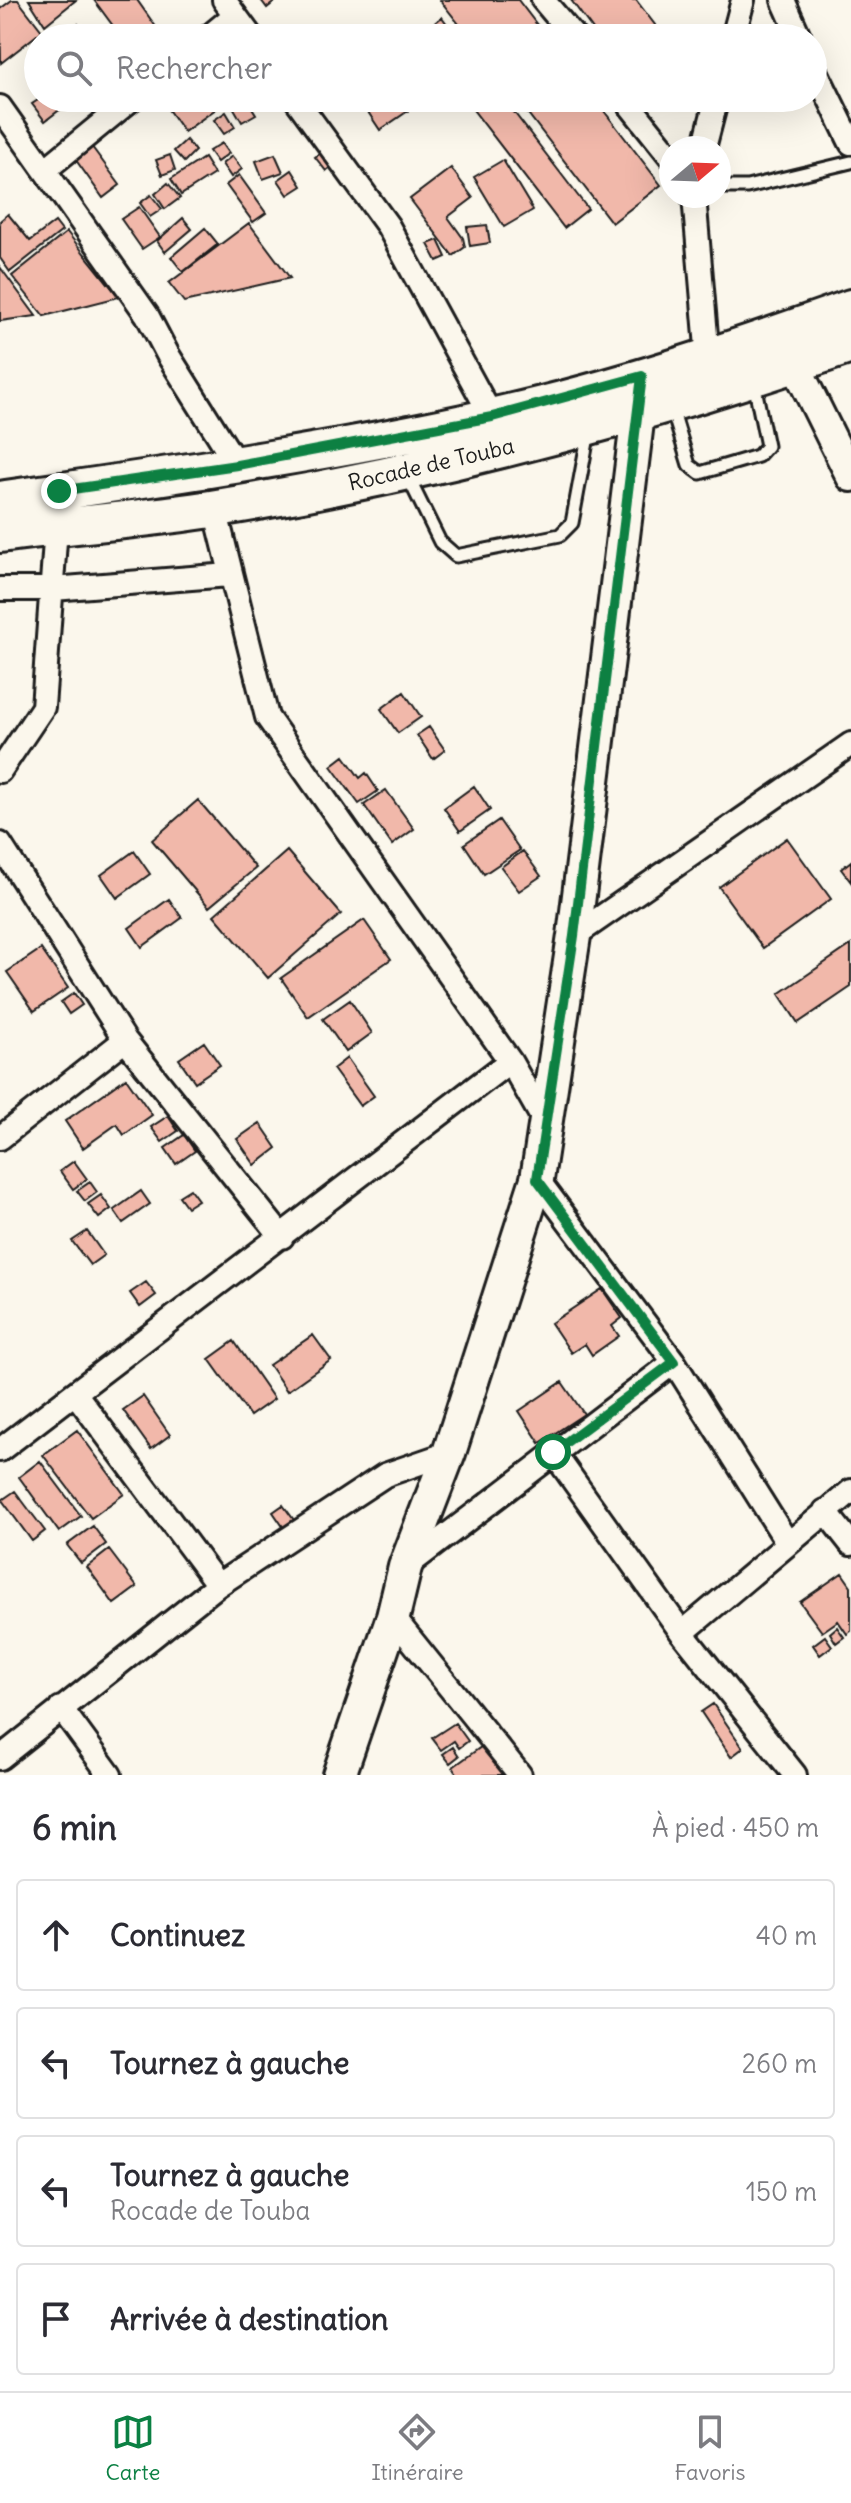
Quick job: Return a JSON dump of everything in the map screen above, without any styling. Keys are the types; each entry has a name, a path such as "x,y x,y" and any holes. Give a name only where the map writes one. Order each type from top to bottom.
{"main road":[{"name":"Rocade de Touba","path":"0,534 215,509 406,472 590,426 753,378 788,349 851,308"},
{"name":"Rocade de Touba","path":"0,500 237,465 492,417 708,359 851,345"},
{"path":"339,1775 393,1617 405,1567 449,1453 537,1179 548,1127 654,409 642,376"}],"street":[{"path":"543,0 563,24"},
{"path":"737,24 743,0"},
{"path":"792,4 797,24"},
{"path":"218,24 230,8"},
{"path":"827,94 851,143"},
{"path":"0,107 147,315 168,355 237,465"},
{"path":"45,170 116,112"},
{"path":"305,112 388,226 492,417"},
{"path":"635,112 659,142"},
{"path":"707,136 713,112"},
{"path":"695,208 708,359"},
{"path":"788,349 851,477"},
{"path":"215,509 229,575 267,717 510,1061 548,1127"},
{"path":"0,771 43,707 56,527"},
{"path":"0,589 53,589 229,575"},
{"path":"574,936 851,744"},
{"path":"0,844 125,1040 282,1237"},
{"path":"0,1138 125,1040"},
{"path":"0,1450 510,1061"},
{"path":"537,1179 674,1362 787,1542"},
{"path":"405,1567 674,1362"},
{"path":"75,1393 218,1585"},
{"path":"553,1452 682,1633 795,1775"},
{"path":"0,1758 218,1585 385,1475 449,1453"},
{"path":"682,1633 851,1491"},
{"path":"825,1511 851,1544"},
{"path":"393,1617 520,1775"},
{"path":"61,1708 110,1775"}],"lane":[{"path":"731,187 747,187 851,162"},
{"path":"654,409 689,465 700,473 758,456 767,446 753,378"},
{"path":"406,472 440,542 456,556 560,535 572,523 590,426"}],"building":[{"path":"12,0 18,0 37,24 24,24 24,45 1,63 0,9"},
{"path":"29,0 76,0 46,24"},
{"path":"94,0 137,0 154,24 112,24"},
{"path":"261,0 277,0 267,8"},
{"path":"440,0 518,0 536,24 459,24"},
{"path":"571,0 636,0 654,24 589,24"},
{"path":"442,17 447,24 433,24"},
{"path":"38,112 57,112 45,121"},
{"path":"170,112 212,112 184,132"},
{"path":"226,112 235,127 224,134 214,120"},
{"path":"236,112 255,112 256,114 242,122"},
{"path":"368,112 407,112 380,130"},
{"path":"475,112 514,112 588,209 564,228"},
{"path":"527,112 605,112 659,182 659,187 612,223"},
{"path":"186,140 195,151 184,162 174,151"},
{"path":"89,143 120,185 103,198 73,156"},
{"path":"222,143 229,153 217,162 209,151"},
{"path":"326,149 336,162 326,171 315,157"},
{"path":"275,154 283,172 263,179 256,161"},
{"path":"170,155 175,170 162,175 156,160"},
{"path":"232,156 242,169 231,177 222,164"},
{"path":"204,158 214,174 181,195 171,179"},
{"path":"503,160 533,210 504,227 474,177"},
{"path":"451,168 473,198 448,217 463,238 465,247 453,256 410,199"},
{"path":"292,170 302,186 288,195 278,180"},
{"path":"239,175 266,213 253,222 226,185"},
{"path":"168,183 180,198 165,209 155,194"},
{"path":"151,195 162,209 150,217 140,203"},
{"path":"139,207 160,237 142,249 121,219"},
{"path":"8,214 30,241 55,222 62,231 10,272 0,258 0,221"},
{"path":"183,218 192,229 165,252 157,241"},
{"path":"249,223 290,278 184,302 169,283"},
{"path":"487,225 490,243 470,246 467,227"},
{"path":"205,228 218,244 183,272 171,257"},
{"path":"67,232 119,297 44,316 12,276"},
{"path":"438,240 446,257 437,261 428,244"},
{"path":"0,267 36,316 0,321"},
{"path":"404,692 421,717 398,733 381,709"},
{"path":"429,727 445,750 433,759 417,735"},
{"path":"344,756 360,778 366,773 378,791 359,804 331,766"},
{"path":"474,786 490,810 460,831 444,808"},
{"path":"386,790 414,829 392,845 364,805"},
{"path":"198,800 256,868 209,907 152,840"},
{"path":"499,820 520,850 484,874 464,844"},
{"path":"787,838 831,899 763,948 719,887"},
{"path":"134,851 150,874 117,898 101,875"},
{"path":"287,851 341,914 268,978 214,915"},
{"path":"523,851 541,876 519,891 501,867"},
{"path":"851,861 851,882 841,869"},
{"path":"169,899 182,918 142,947 129,928"},
{"path":"364,920 391,959 308,1017 281,978"},
{"path":"851,945 851,987 798,1023 779,994"},
{"path":"41,949 68,988 34,1011 7,972"},
{"path":"74,993 82,1005 69,1014 61,1002"},
{"path":"350,1000 372,1033 346,1052 323,1019"},
{"path":"204,1042 220,1065 195,1082 179,1059"},
{"path":"347,1058 374,1096 360,1106 333,1069"},
{"path":"126,1078 152,1115 124,1135 117,1124 83,1148 65,1121"},
{"path":"168,1116 178,1131 162,1142 151,1127"},
{"path":"260,1123 277,1148 255,1165 237,1139"},
{"path":"184,1135 195,1151 176,1164 165,1148"},
{"path":"74,1161 87,1179 73,1189 60,1171"},
{"path":"90,1182 97,1192 85,1201 77,1191"},
{"path":"190,1189 198,1200 187,1207 179,1196"},
{"path":"141,1191 150,1204 123,1223 114,1210"},
{"path":"101,1195 111,1209 99,1218 88,1204"},
{"path":"87,1231 104,1255 90,1265 72,1241"},
{"path":"146,1282 156,1295 140,1307 130,1293"},
{"path":"602,1289 622,1318 612,1326 619,1336 592,1355 585,1344 571,1353 551,1323"},
{"path":"313,1335 331,1360 287,1391 269,1365"},
{"path":"234,1341 274,1399 250,1416 209,1359"},
{"path":"562,1382 584,1414 540,1443 519,1411"},
{"path":"143,1396 170,1435 151,1449 123,1410"},
{"path":"77,1430 124,1494 91,1518 43,1455"},
{"path":"40,1461 81,1516 59,1532 19,1477"},
{"path":"15,1491 45,1531 32,1541 2,1500"},
{"path":"283,1505 294,1520 284,1528 273,1512"},
{"path":"93,1526 106,1544 81,1563 67,1545"},
{"path":"109,1550 137,1587 114,1604 87,1567"},
{"path":"842,1573 851,1586 851,1631 847,1634 838,1621 822,1632 800,1602"},
{"path":"837,1627 844,1637 836,1643 830,1633"},
{"path":"825,1636 832,1646 820,1655 813,1645"},
{"path":"713,1704 743,1748 731,1757 701,1712"},
{"path":"455,1723 468,1741 459,1748 454,1741 441,1750 432,1738"},
{"path":"488,1742 510,1775 458,1775 453,1767"},
{"path":"453,1747 459,1756 450,1763 443,1754"}],"route":[{"path":"59,491 237,465 492,417 642,376 574,936 548,1127 537,1179 674,1362 553,1452"}]}
